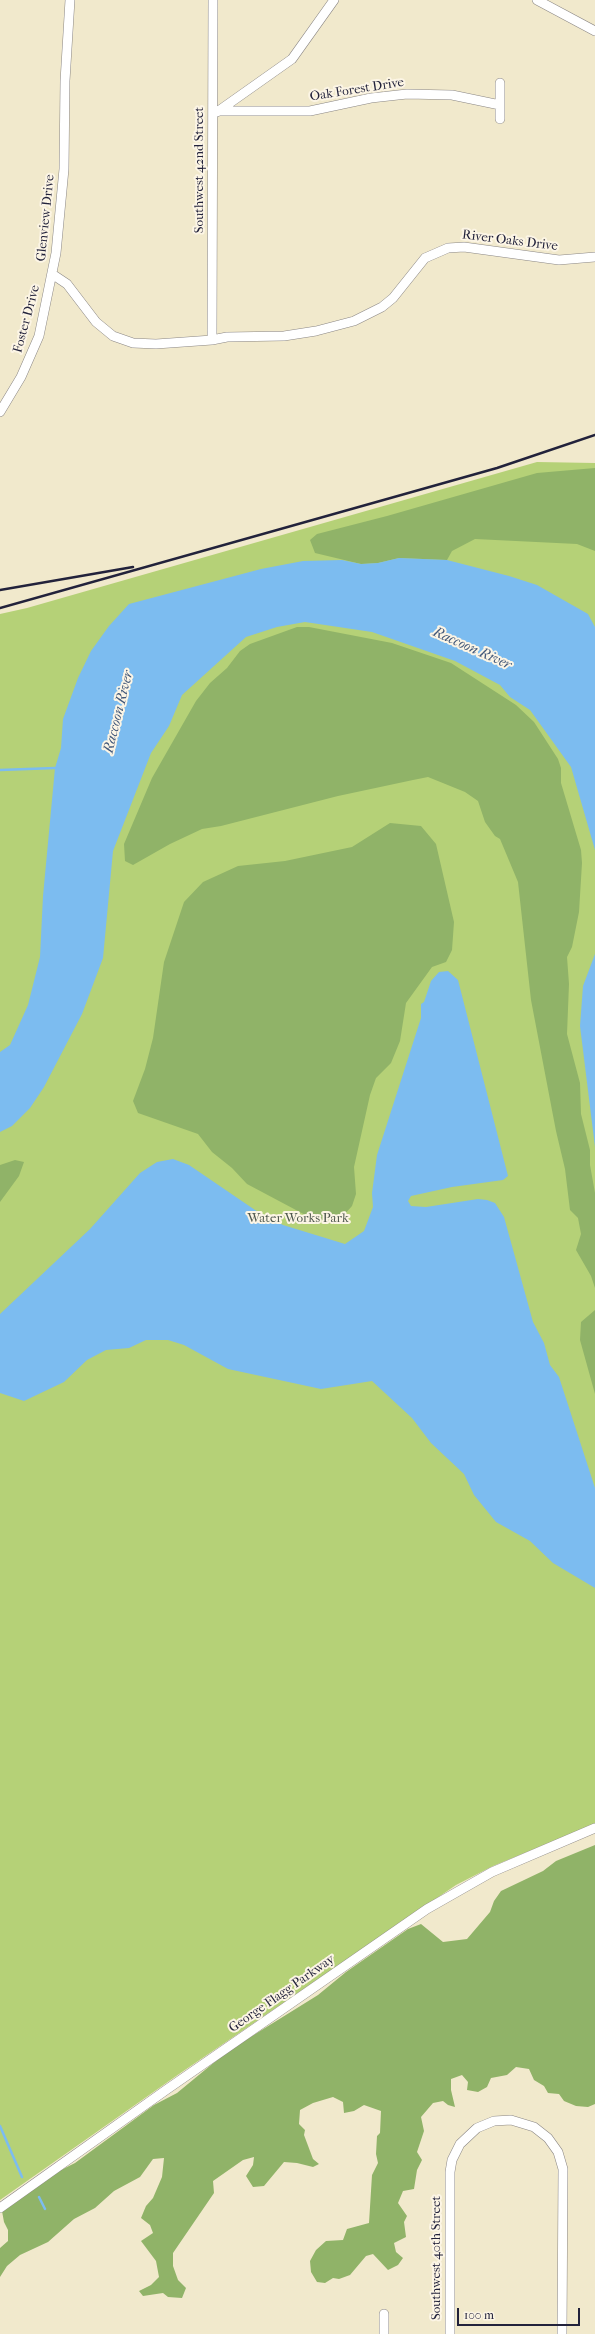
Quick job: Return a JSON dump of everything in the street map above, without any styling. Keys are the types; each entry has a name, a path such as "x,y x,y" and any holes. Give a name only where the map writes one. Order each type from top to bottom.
{"street":[{"name":"Southwest 42nd Street","path":"212,340 215,111 213,0"},
{"path":"215,111 287,64 297,53 334,0"},
{"path":"537,0 595,31"},
{"name":"Glenview Drive","path":"68,2 64,169 57,246 52,274 67,284 96,322 113,336 133,343 156,344 212,340"},
{"path":"500,83 500,120"},
{"name":"Oak Forest Drive","path":"215,111 310,111 371,98 414,94 452,95 500,105"},
{"name":"River Oaks Drive","path":"212,340 227,337 297,335 362,318 393,298 425,258 448,248 464,247 559,260 595,257"},
{"name":"Foster Drive","path":"0,412 31,357 40,329 52,274"},
{"name":"George Flagg Parkway","path":"0,2208 166,2090 427,1909 492,1872 595,1828"},
{"name":"Southwest 40th Street","path":"450,2334 450,2183 452,2160 460,2144 477,2128 494,2121 511,2120 534,2127 548,2138 558,2152 562,2169 562,2334"},
{"path":"384,2314 384,2334"}],"green space":[{"name":"Water Works Park","path":"537,462 595,463 595,1824 493,1866 456,1885 179,2074 0,2200 0,614 27,608"},
{"path":"595,468 595,551 577,544 475,539 452,551 447,560 399,558 378,563 361,564 315,553 310,540 317,534 387,516 537,473"},
{"path":"297,627 309,627 392,643 451,663 516,705 534,722 558,759 561,768 561,783 581,850 582,863 579,912 572,947 567,957 569,984 567,1034 580,1083 581,1114 590,1150 590,1165 595,1193 595,1288 591,1276 576,1250 581,1234 578,1218 570,1210 565,1169 556,1131 531,1000 518,882 500,839 495,836 485,822 478,801 465,792 428,777 338,796 221,826 202,829 170,844 133,865 125,861 124,844 152,778 196,701 210,683 227,668 240,651 250,644"},
{"path":"390,823 421,826 436,844 454,922 452,950 446,962 432,967 406,1003 400,1041 391,1063 376,1078 370,1095 354,1167 356,1194 352,1206 343,1216 333,1222 311,1218 247,1184 232,1168 212,1152 198,1134 138,1113 133,1101 145,1069 153,1038 164,962 184,902 203,882 238,866 285,861 352,847"},
{"path":"15,1160 24,1162 19,1176 0,1202 0,1165"},
{"path":"595,1310 595,1394 580,1340 581,1322"},
{"path":"595,1845 595,2104 588,2107 576,2106 564,2101 559,2094 548,2093 544,2086 534,2080 529,2069 516,2067 507,2075 491,2078 487,2087 478,2092 467,2090 468,2082 462,2075 451,2079 451,2090 455,2107 448,2105 443,2101 433,2103 421,2117 424,2131 417,2152 422,2160 417,2170 414,2189 403,2191 398,2203 407,2216 404,2222 406,2237 394,2243 396,2252 403,2258 398,2265 388,2270 373,2254 366,2256 350,2275 339,2279 333,2278 325,2283 317,2282 311,2272 310,2261 316,2250 326,2241 343,2240 347,2229 369,2223 372,2175 378,2163 376,2154 377,2136 380,2133 381,2111 364,2105 354,2111 344,2113 343,2102 333,2097 313,2103 300,2110 299,2124 305,2130 304,2135 313,2159 319,2164 313,2167 297,2163 284,2162 264,2186 253,2187 246,2176 253,2165 254,2157 243,2160 213,2181 214,2193 173,2253 173,2266 178,2280 186,2288 182,2298 168,2297 163,2293 143,2296 139,2291 151,2285 159,2277 156,2261 141,2241 153,2233 150,2225 141,2218 146,2206 153,2198 162,2177 164,2158 153,2159 140,2177 114,2191 95,2208 74,2219 48,2242 20,2255 7,2266 0,2277 0,2248 8,2241 8,2230 4,2222 2,2211 55,2173 75,2163 154,2105 177,2093 228,2051 318,1995 346,1972 408,1929 421,1924 443,1942 467,1939 490,1912 494,1901 501,1891 543,1871 556,1861"}],"water":[{"name":"Raccoon River","path":"399,558 447,560 509,576 537,585 588,614 595,627 595,850 571,767 530,710 510,697 500,685 455,661 372,632 305,622 277,627 246,637 182,695 169,726 151,753 113,851 103,958 82,1014 44,1087 30,1108 12,1126 0,1132 0,1052 10,1045 28,1005 40,957 43,896 55,768 61,748 63,719 78,678 91,651 109,626 129,604 261,569 303,561 342,560 361,564 378,563"},
{"path":"595,954 595,1147 580,1026 583,986"},
{"path":"448,971 458,980 508,1176 503,1180 452,1187 411,1196 408,1201 411,1206 426,1207 478,1199 487,1200 495,1203 504,1217 533,1322 544,1343 550,1365 559,1377 595,1488 595,1588 553,1563 530,1541 496,1522 474,1495 464,1474 431,1443 412,1418 372,1381 321,1389 228,1369 184,1345 168,1340 146,1340 129,1348 106,1350 87,1360 64,1382 24,1401 0,1393 0,1314 90,1229 140,1173 157,1162 173,1159 189,1165 255,1210 283,1225 345,1244 364,1231 373,1207 372,1193 377,1155 421,1018 421,1004 424,1002 431,981 439,972"}],"waterway":[{"path":"0,770 55,768"},
{"path":"0,2126 22,2177"},
{"path":"39,2197 45,2209"}],"railway":[{"path":"0,608 497,468 595,435"},
{"path":"0,590 133,567"}]}
